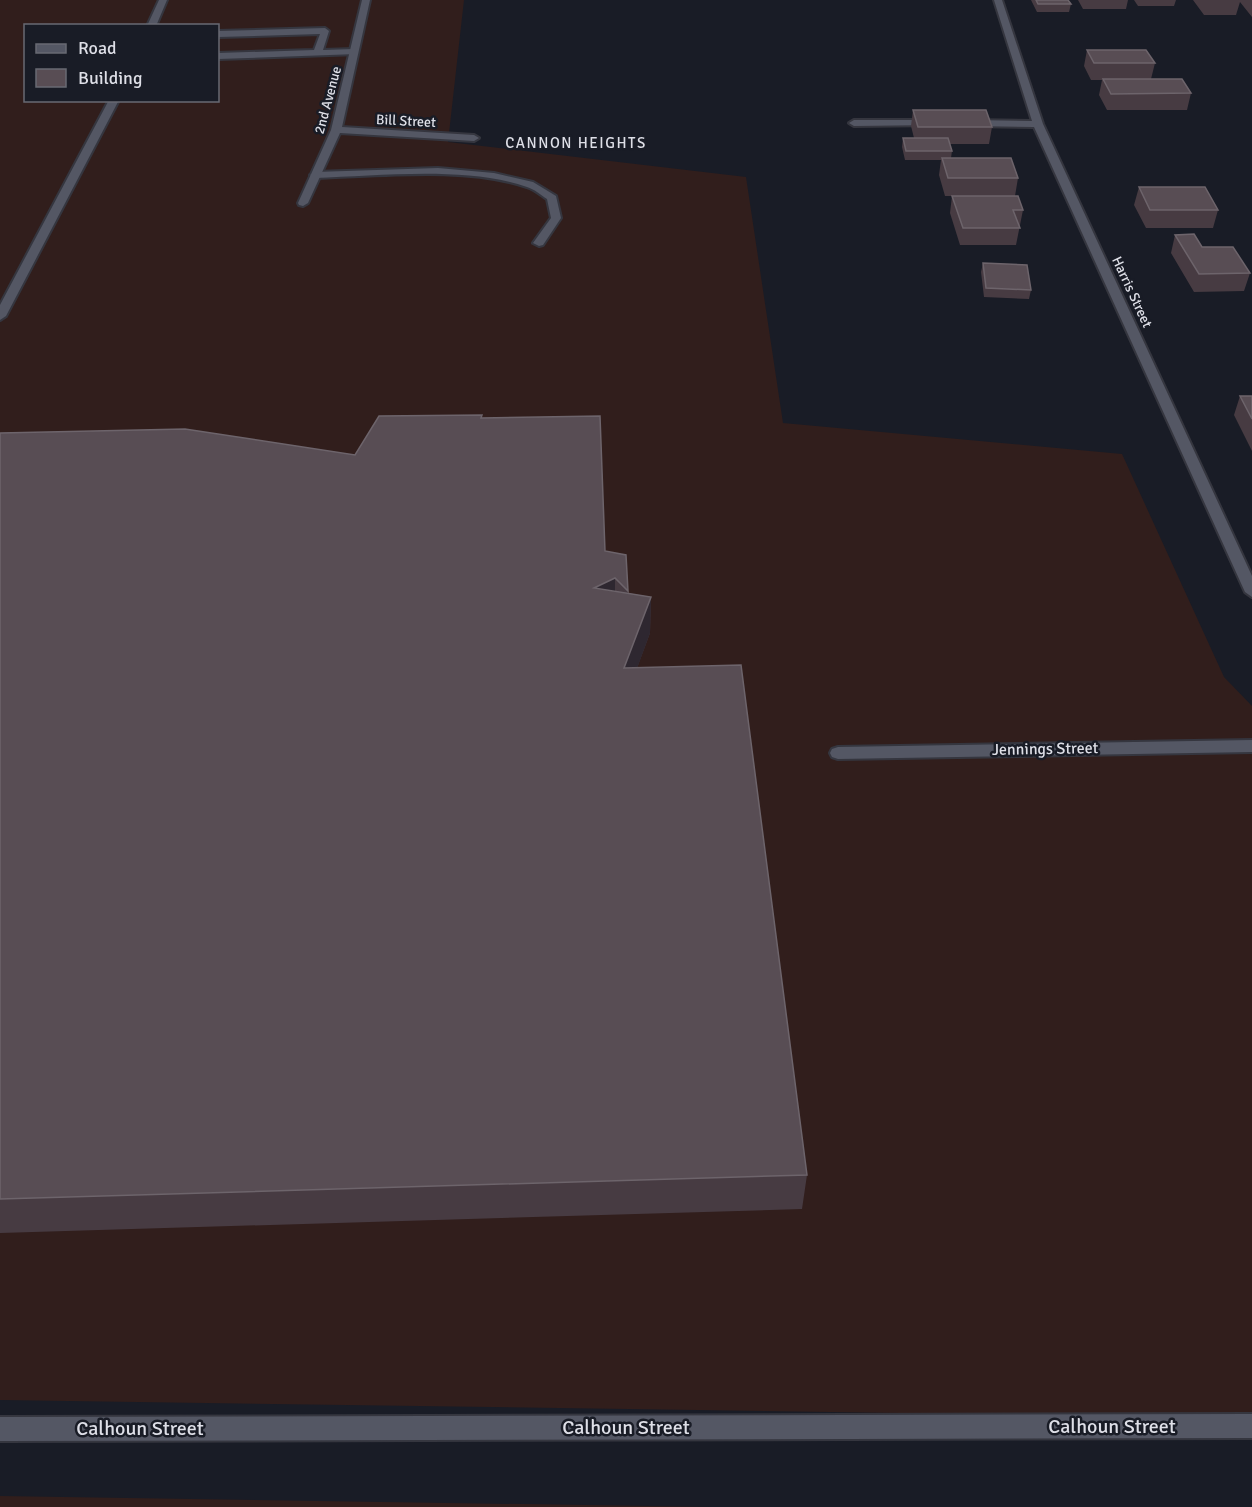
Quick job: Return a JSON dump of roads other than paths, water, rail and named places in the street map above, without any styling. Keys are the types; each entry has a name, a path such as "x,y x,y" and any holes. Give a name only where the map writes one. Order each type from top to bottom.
{"street":[{"path":"152,24 163,0"},
{"name":"2nd Avenue","path":"303,203 336,130 366,0"},
{"name":"Harris Street","path":"998,0 1038,124 1252,592"},
{"path":"219,34 325,31 318,53"},
{"path":"219,56 354,52"},
{"path":"0,316 113,102"},
{"path":"854,123 946,123"},
{"path":"958,123 1038,124"},
{"name":"Bill Street","path":"336,130 474,138"},
{"path":"315,175 438,171 494,176 533,185 552,198 556,218 539,243"},
{"name":"Jennings Street","path":"838,753 1252,746"},
{"name":"Calhoun Street","path":"0,1429 1252,1426"}],"district":[{"name":"CANNON HEIGHTS","path":"576,143"}]}
